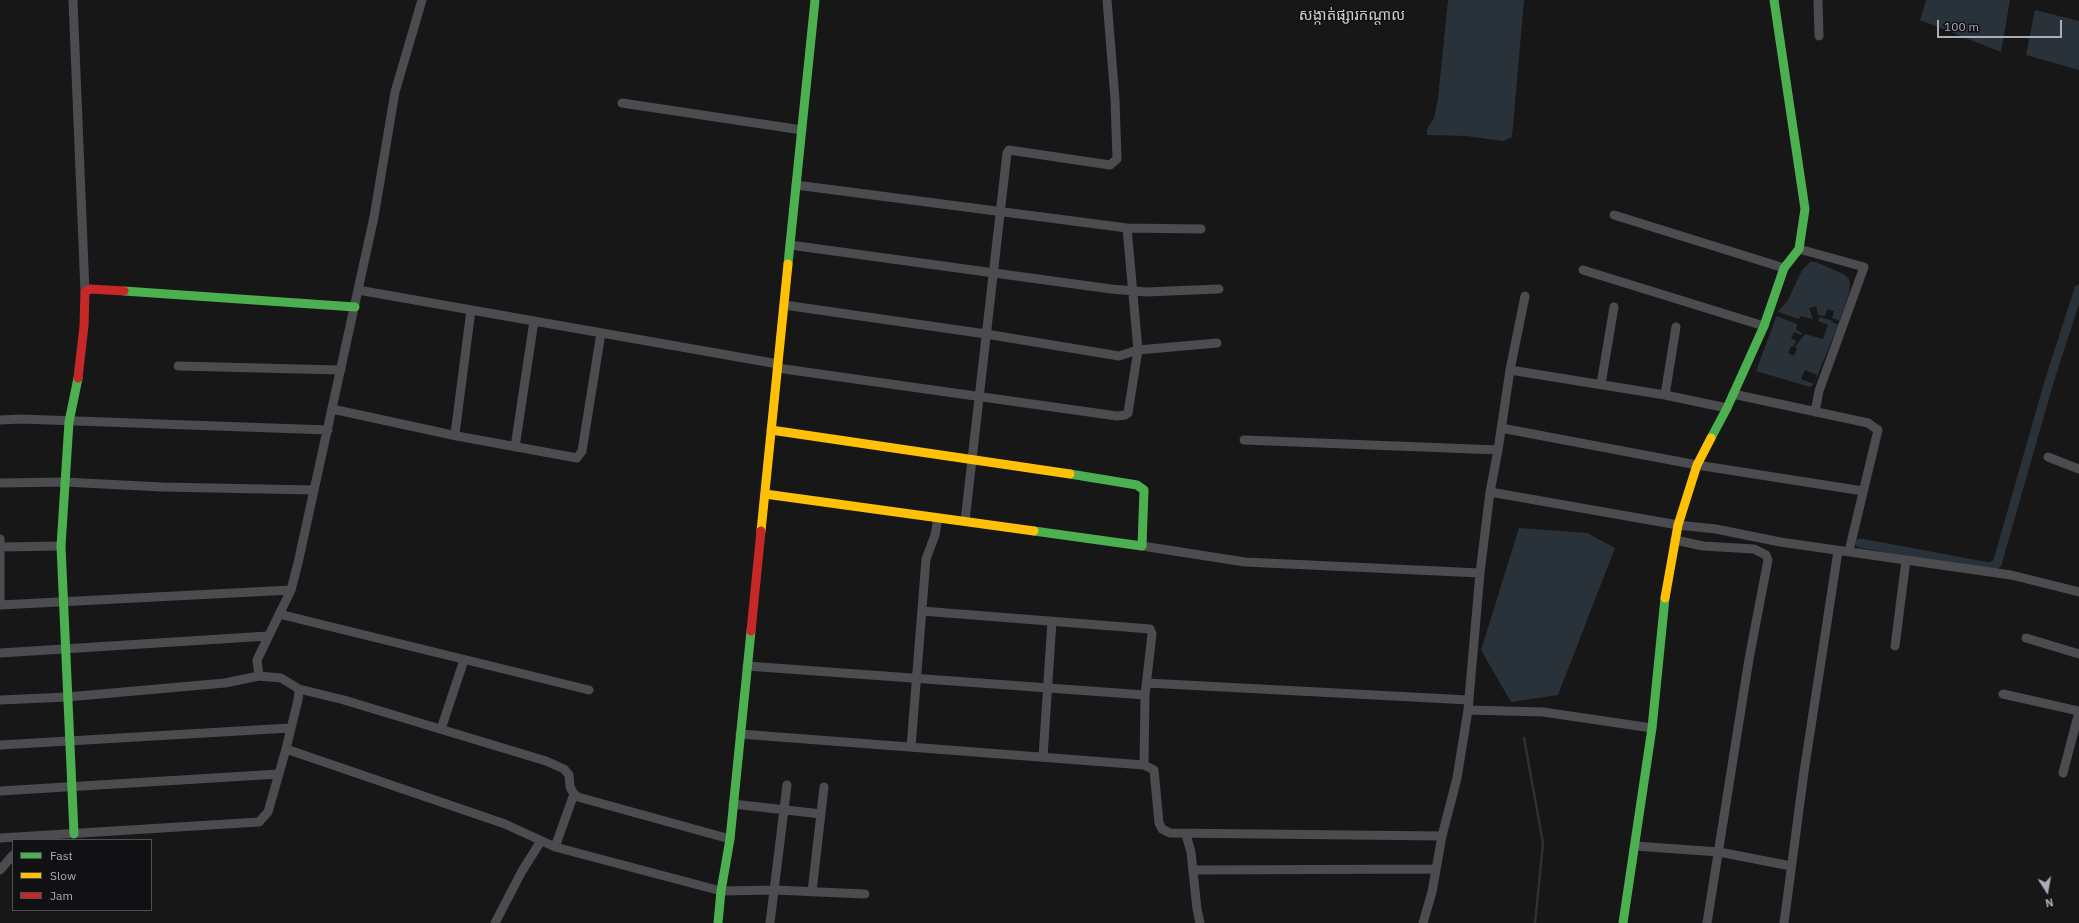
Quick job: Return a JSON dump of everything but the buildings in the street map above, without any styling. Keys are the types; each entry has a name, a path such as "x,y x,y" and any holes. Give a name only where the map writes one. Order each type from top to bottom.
{"street":[{"path":"73,0 84,326 80,366 69,422 61,546 74,834"},
{"path":"259,676 257,660 291,590 328,430 374,217 395,92 422,0"},
{"path":"718,923 721,891 730,839 815,0"},
{"path":"965,521 1007,153 1009,150 1110,165 1117,159 1115,99 1107,0"},
{"path":"1623,923 1652,728 1665,596 1678,525 1697,466 1727,408 1764,326 1784,268 1799,249 1806,209 1774,0"},
{"path":"1818,0 1818,36"},
{"path":"622,103 802,130"},
{"path":"796,184 1128,228 1201,229"},
{"path":"1614,215 1784,268"},
{"path":"358,290 778,366 979,397 1117,416 1128,413 1138,350 1128,228"},
{"path":"790,245 1133,291 1219,289"},
{"path":"1799,249 1864,267 1819,391 1816,412"},
{"path":"1583,270 1764,326"},
{"path":"84,292 90,289 355,307"},
{"path":"1423,923 1432,892 1442,836 1457,778 1468,710 1480,573 1490,492 1510,370 1525,296"},
{"path":"784,305 986,334 1119,356 1138,350 1217,343"},
{"path":"1601,384 1614,307"},
{"path":"455,434 471,310"},
{"path":"516,447 534,321"},
{"path":"1665,395 1676,327"},
{"path":"332,409 569,458 577,458 582,451 601,333"},
{"path":"178,366 341,370"},
{"path":"1510,370 1665,395 1727,408"},
{"path":"1733,394 1868,423 1878,430 1849,551"},
{"path":"0,420 21,419 69,422 328,430"},
{"path":"1501,428 1697,466 1863,491"},
{"path":"771,430 1137,485 1144,490 1142,546"},
{"path":"1244,440 1498,450"},
{"path":"2048,457 2079,469"},
{"path":"0,483 64,482 162,487 314,490"},
{"path":"1490,492 1678,525 1716,529 1838,551 1849,551 2012,575 2079,592"},
{"path":"764,494 1142,546 1245,562 1480,573"},
{"path":"911,747 926,559 935,535 938,518"},
{"path":"0,539 0,605 291,590"},
{"path":"1675,540 1703,546 1754,549 1766,555 1768,560 1749,659 1707,923"},
{"path":"0,548 61,546"},
{"path":"1784,923 1791,866 1838,551"},
{"path":"1895,646 1906,560"},
{"path":"922,611 1150,629 1152,634 1145,695 1144,765"},
{"path":"279,614 589,690"},
{"path":"1043,757 1052,621"},
{"path":"0,653 268,636"},
{"path":"2026,638 2079,654"},
{"path":"441,729 464,660"},
{"path":"747,666 1145,695"},
{"path":"0,700 67,697 225,683 259,676 281,678 299,689 344,700 546,761 564,770 569,775 570,787 574,794 578,797 730,839"},
{"path":"1147,683 1469,700"},
{"path":"0,838 28,838 259,822 268,812 286,749 298,700 299,689"},
{"path":"2003,694 2079,711 2063,773"},
{"path":"1468,710 1543,712 1652,728"},
{"path":"0,745 290,728"},
{"path":"740,734 1144,765 1154,770 1156,780 1156,807 1159,822 1162,830 1170,834 1186,835 1213,833 1442,836"},
{"path":"286,749 505,824 555,847 721,891 774,890 865,894"},
{"path":"0,791 71,788 279,774"},
{"path":"770,923 787,785"},
{"path":"812,892 824,787"},
{"path":"555,847 574,794"},
{"path":"733,804 821,814"},
{"path":"1186,835 1191,852 1197,909 1200,923"},
{"path":"494,923 522,871 541,841"},
{"path":"1635,846 1719,852 1791,866"},
{"path":"0,870 12,856"},
{"path":"1193,870 1436,868"}],"shaded area":[{"path":"1448,0 1524,0 1512,137 1503,141 1466,136 1427,135 1427,129 1434,118 1438,99"},
{"path":"1926,0 2010,0 2001,52 1920,20"},
{"path":"2035,10 2079,21 2079,70 2026,55"},
{"path":"1810,262 1816,262 1845,275 1849,279 1850,284 1849,293 1836,330 1814,384 1810,387 1756,371 1778,312 1788,300 1802,270"},
{"path":"1519,528 1587,533 1615,548 1558,695 1511,702 1481,650"}],"pier":[{"path":"1816,306 1818,315 1825,316 1827,309 1834,311 1832,318 1839,321 1838,324 1820,317 1818,321 1828,325 1823,339 1805,334 1795,347 1797,349 1794,356 1788,353 1791,346 1793,347 1796,341 1791,338 1794,332 1801,335 1802,333 1796,330 1797,324 1776,316 1778,312 1799,319 1800,316 1813,319 1809,308"},
{"path":"1805,370 1817,375 1814,384 1801,379"}],"waterway":[{"path":"1860,543 1989,567 1997,564 2049,382 2079,289"},
{"path":"1524,738 1543,843 1535,923"}],"traffic: fast":[{"path":"788,264 815,0"},
{"path":"1711,438 1727,408 1764,326 1784,268 1799,249 1805,209 1774,0"},
{"path":"124,291 355,307"},
{"path":"74,834 61,546 69,422 78,378"},
{"path":"1034,531 1142,546 1144,490 1137,485 1070,474"},
{"path":"1623,923 1652,728 1665,598"},
{"path":"718,923 721,891 730,839 751,631"}],"traffic: slow":[{"path":"761,531 788,264"},
{"path":"771,430 1070,474"},
{"path":"1665,598 1678,525 1697,465 1711,438"},
{"path":"765,494 1034,531"}],"traffic: jam":[{"path":"78,378 84,326 85,292 90,289 124,291"},
{"path":"751,631 761,531"}],"district":[{"name":"សង្កាត់ផ្សារកណ្ដាល","path":"1352,16"}]}
